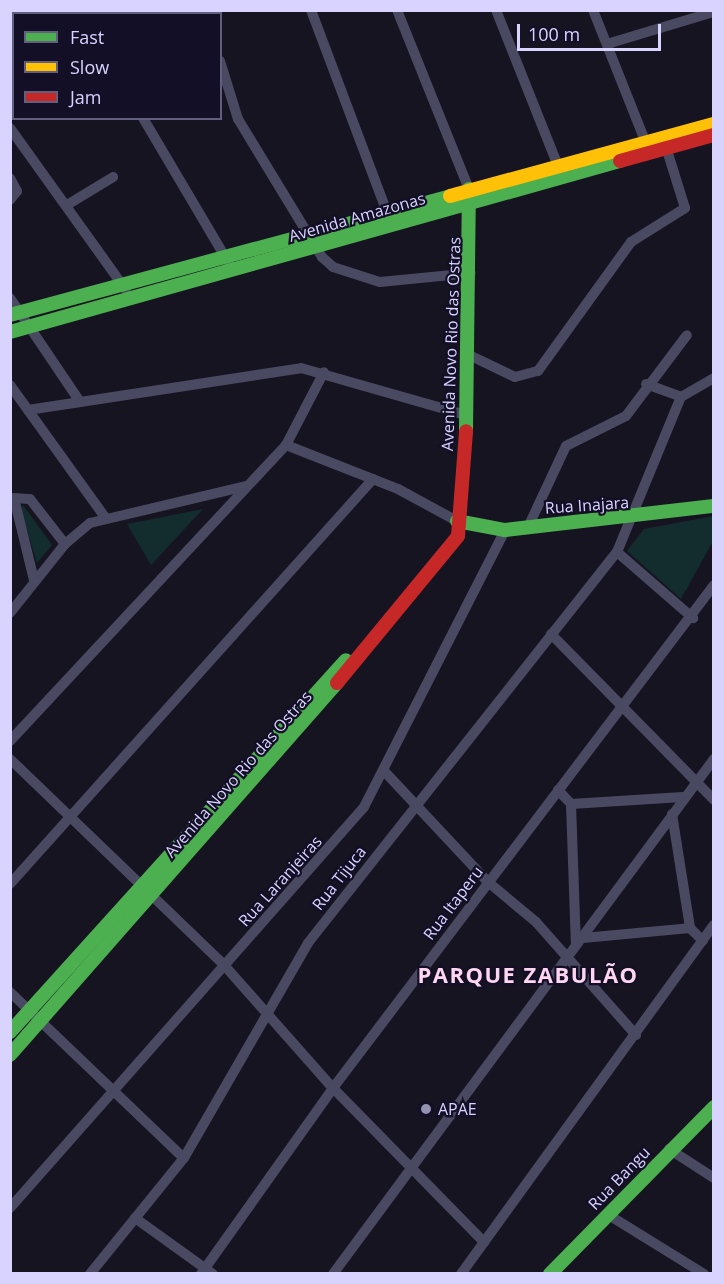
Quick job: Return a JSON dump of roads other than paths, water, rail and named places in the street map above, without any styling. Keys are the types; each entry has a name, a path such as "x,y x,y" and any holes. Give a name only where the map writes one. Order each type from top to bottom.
{"street":[{"path":"311,10 390,217"},
{"path":"397,10 469,189"},
{"path":"496,10 558,166"},
{"path":"593,10 647,147"},
{"path":"607,44 714,12"},
{"path":"222,67 238,119 315,246 333,267 380,282 471,273"},
{"path":"144,120 232,270"},
{"name":"Avenida Amazonas","path":"10,332 32,327 226,257 308,233 472,203 714,124"},
{"path":"10,128 128,292"},
{"name":"Avenida Amazonas","path":"16,313 232,270 315,246 469,189 558,166 647,147 666,147 714,135"},
{"path":"467,354 515,377 531,376 544,365 631,242 685,208 666,147"},
{"path":"67,205 113,177"},
{"path":"10,178 17,191 10,200"},
{"name":"Avenida Novo Rio das Ostras","path":"10,1056 437,568 459,523 463,500 471,273 472,203 469,189"},
{"path":"10,298 16,313 32,327 78,399"},
{"path":"529,525 566,446 618,423 646,384 687,335"},
{"path":"10,741 286,445 324,372"},
{"path":"28,410 78,399 253,373 324,372 466,415"},
{"path":"646,384 681,397 714,378"},
{"path":"10,385 104,516"},
{"name":"Rua Tijuca","path":"90,1274 184,1158 266,1011 308,943 617,552 635,518 681,397"},
{"path":"286,445 373,479 459,523"},
{"path":"10,885 373,479"},
{"path":"10,613 34,580 65,544 104,516 246,486"},
{"path":"34,580 14,498 30,499 65,544"},
{"name":"Rua Inajara","path":"459,523 505,530 529,525 635,518 714,506"},
{"name":"Avenida Novo Rio das Ostras","path":"10,1032 435,559 459,523"},
{"name":"Rua Laranjeiras","path":"10,1208 224,965 350,827 385,772 505,530"},
{"path":"617,552 693,618"},
{"name":"Rua Itaperu","path":"206,1272 333,1088 558,790 693,618 714,585"},
{"path":"551,634 625,706 714,800"},
{"path":"10,759 224,965 333,1088 484,1242"},
{"path":"333,1274 410,1167 569,958 682,797 714,759"},
{"path":"385,772 414,806 488,882 515,901 569,958 636,1035"},
{"path":"558,790 571,804 580,942"},
{"path":"571,804 682,797"},
{"path":"672,814 690,928 703,941"},
{"path":"461,1274 714,925"},
{"path":"580,942 690,928"},
{"path":"10,992 184,1158"},
{"name":"Rua Bangu","path":"555,1272 669,1149 714,1107"},
{"path":"669,1149 714,1178"},
{"path":"607,1214 704,1274"},
{"path":"135,1218 206,1272"}],"place":[{"name":"APAE","path":"426,1109"}],"district":[{"name":"PARQUE ZABULÃO","path":"528,975"}]}
